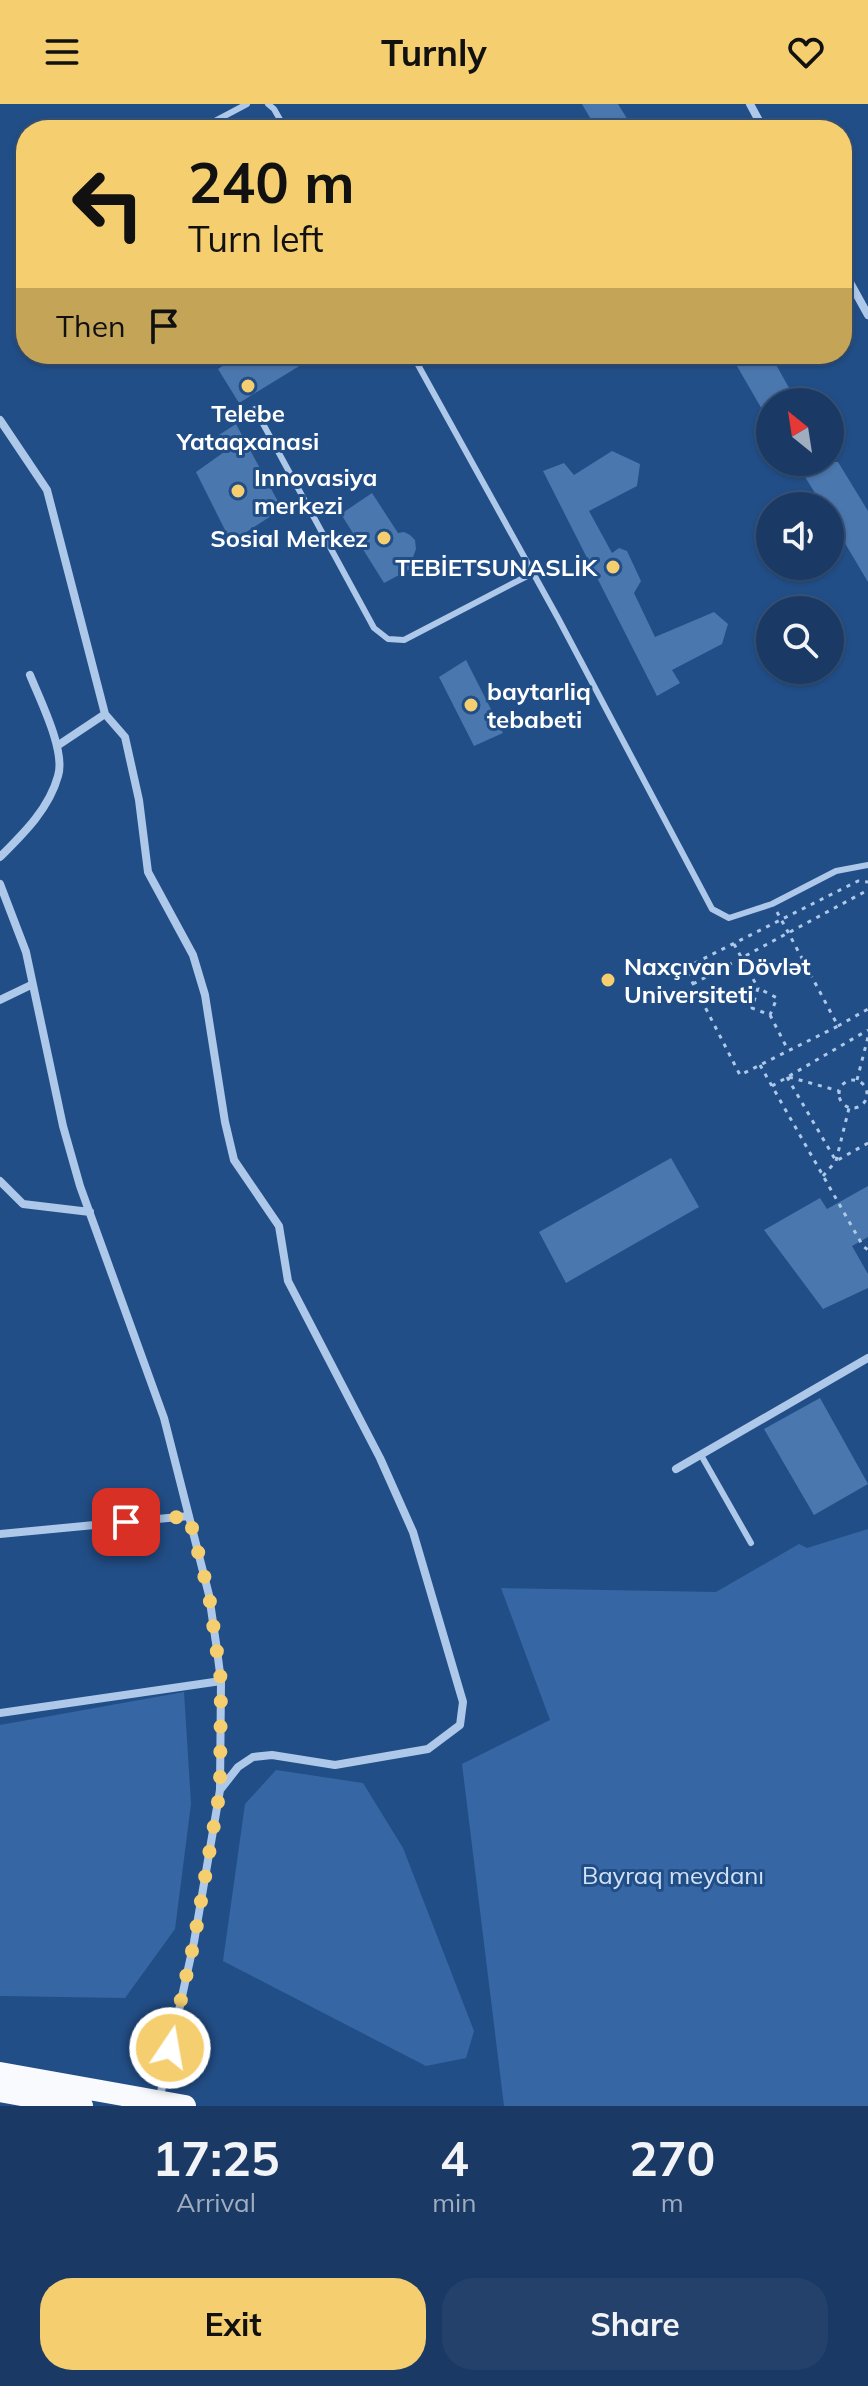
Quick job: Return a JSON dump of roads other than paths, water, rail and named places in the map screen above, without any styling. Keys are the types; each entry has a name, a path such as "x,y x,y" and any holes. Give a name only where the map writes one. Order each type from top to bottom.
{"highway":[{"path":"0,2073 158,2104 185,2106"},
{"path":"0,2091 82,2106"}],"street":[{"path":"852,286 868,315"},
{"path":"0,420 47,490 105,714 125,737 139,800 148,872 193,955 205,995 234,1160 279,1226 288,1281 380,1458 413,1532 463,1702 460,1725 428,1749 335,1765 272,1755 253,1757 238,1767 220,1790"},
{"path":"0,857 35,821 59,775 57,746 30,675"},
{"path":"57,746 105,714"},
{"path":"0,884 26,952 63,1126 90,1212 164,1418 209,1595 221,1681 220,1790 194,1942 158,2104"},
{"path":"0,1000 31,985"},
{"path":"0,1181 23,1204 90,1212"},
{"path":"676,1469 868,1358"},
{"path":"0,1534 189,1516"},
{"path":"0,1713 221,1681"}],"lane":[{"path":"217,120 247,104"},
{"path":"268,104 280,120"},
{"path":"418,364 712,909 729,918 772,904 836,871 868,865"},
{"path":"255,409 374,628 388,639 404,640 533,573"},
{"path":"701,1455 751,1543"}],"place":[{"name":"Telebe Yataqxanasi","path":"248,386"},
{"name":"Innovasiya merkezi","path":"238,491"},
{"name":"Sosial Merkez","path":"384,538"},
{"name":"TEBİETSUNASLİK","path":"613,567"},
{"name":"baytarliq tebabeti","path":"471,705"},
{"name":"Naxçıvan Dövlət Universiteti","path":"608,980"}],"park label":[{"name":"Bayraq meydanı","path":"673,1875"}]}
